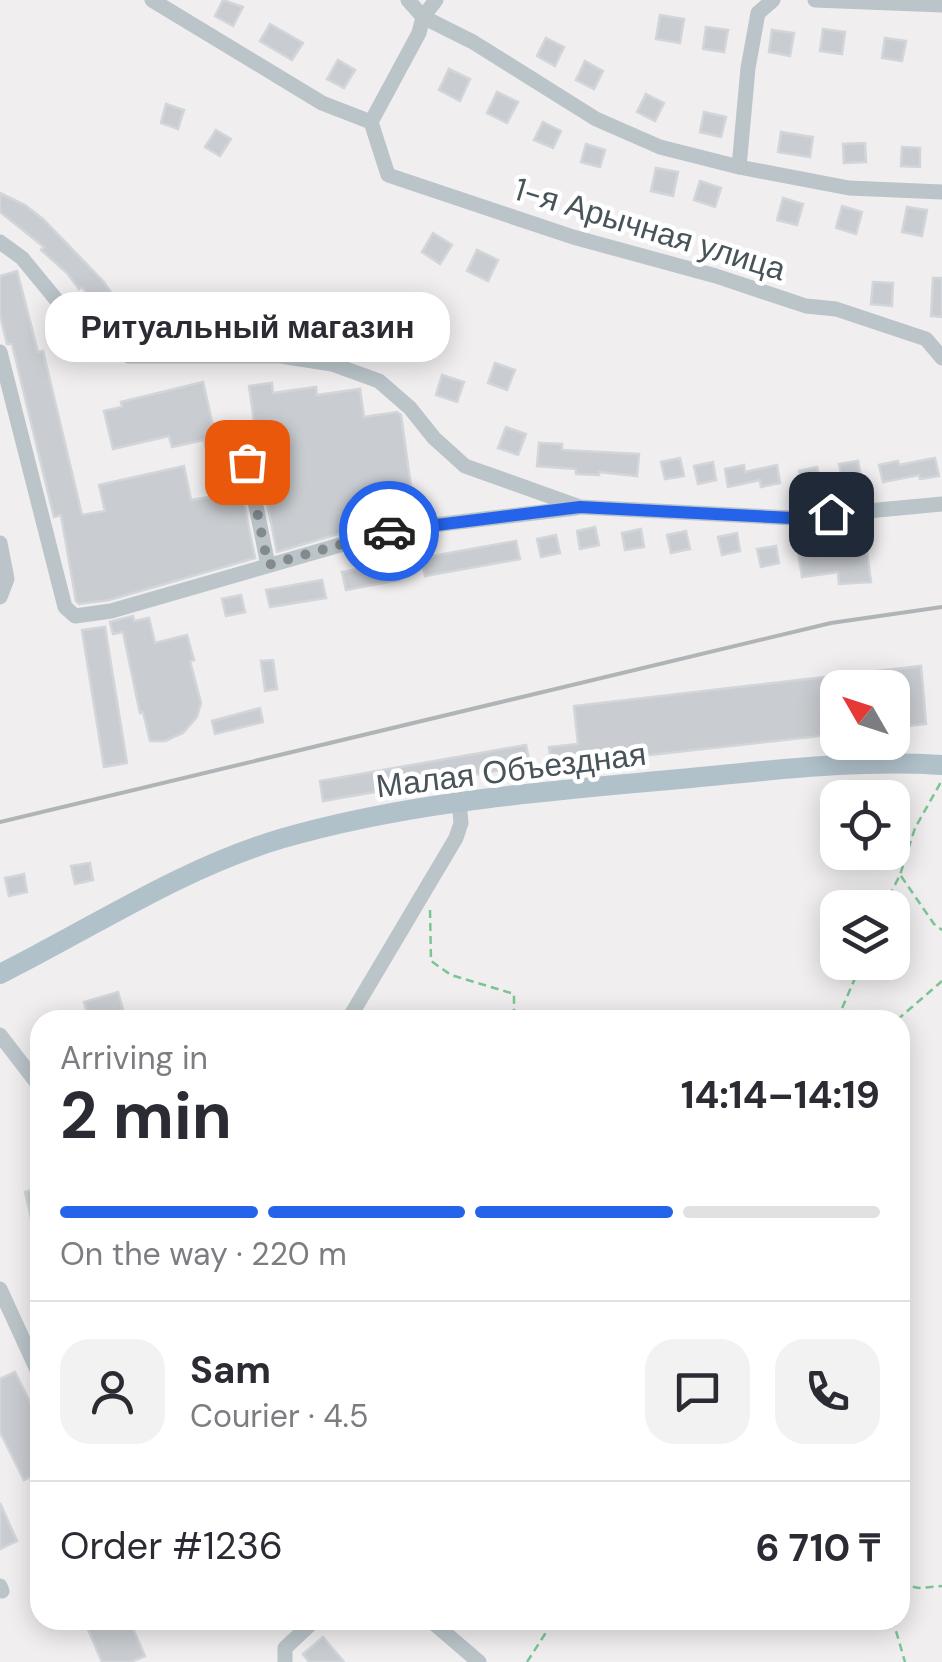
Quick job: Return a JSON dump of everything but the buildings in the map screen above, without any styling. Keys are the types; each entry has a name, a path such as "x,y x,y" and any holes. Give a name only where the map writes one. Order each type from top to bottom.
{"main road":[{"name":"Малая Объездная","path":"0,974 182,878 277,840 373,816 459,801 820,766 900,762 942,765"}],"street":[{"path":"152,0 322,103 371,122 423,18 436,0"},
{"path":"408,0 423,18 473,42 596,119 660,148 850,188 942,192"},
{"path":"739,167 748,68 758,13 773,0"},
{"path":"814,0 942,5"},
{"name":"1-я Арычная улица","path":"371,122 388,175 573,238 716,276 806,306 836,309 926,339 942,358"},
{"path":"0,242 22,258 77,325 99,344 129,356 281,356 332,364 379,381 465,466 580,507"},
{"path":"0,352 70,614 81,617 111,612 392,530 580,507 792,518 942,504"},
{"path":"247,462 268,565"},
{"path":"0,543 0,597"},
{"path":"354,1010 456,838 459,801"},
{"path":"1,1038 30,1074"},
{"path":"0,1289 30,1355"},
{"path":"285,1662 285,1648 304,1630"},
{"path":"442,1630 479,1662"}],"path":[{"path":"892,890 915,828 942,781"},
{"path":"900,875 942,930"},
{"path":"420,899 432,912 431,961 451,975 514,994 514,1010"},
{"path":"840,1010 854,980"},
{"path":"910,1010 942,981"},
{"path":"910,1586 942,1586"},
{"path":"527,1662 548,1630"},
{"path":"896,1630 905,1662"}],"railway":[{"path":"0,822 831,623 942,607"}],"way so far":[{"path":"247,462 268,565 389,531"}],"place":[{"name":"Ритуальный магазин","path":"247,462"}],"route":[{"path":"389,531 580,507 792,518 831,514"}]}
